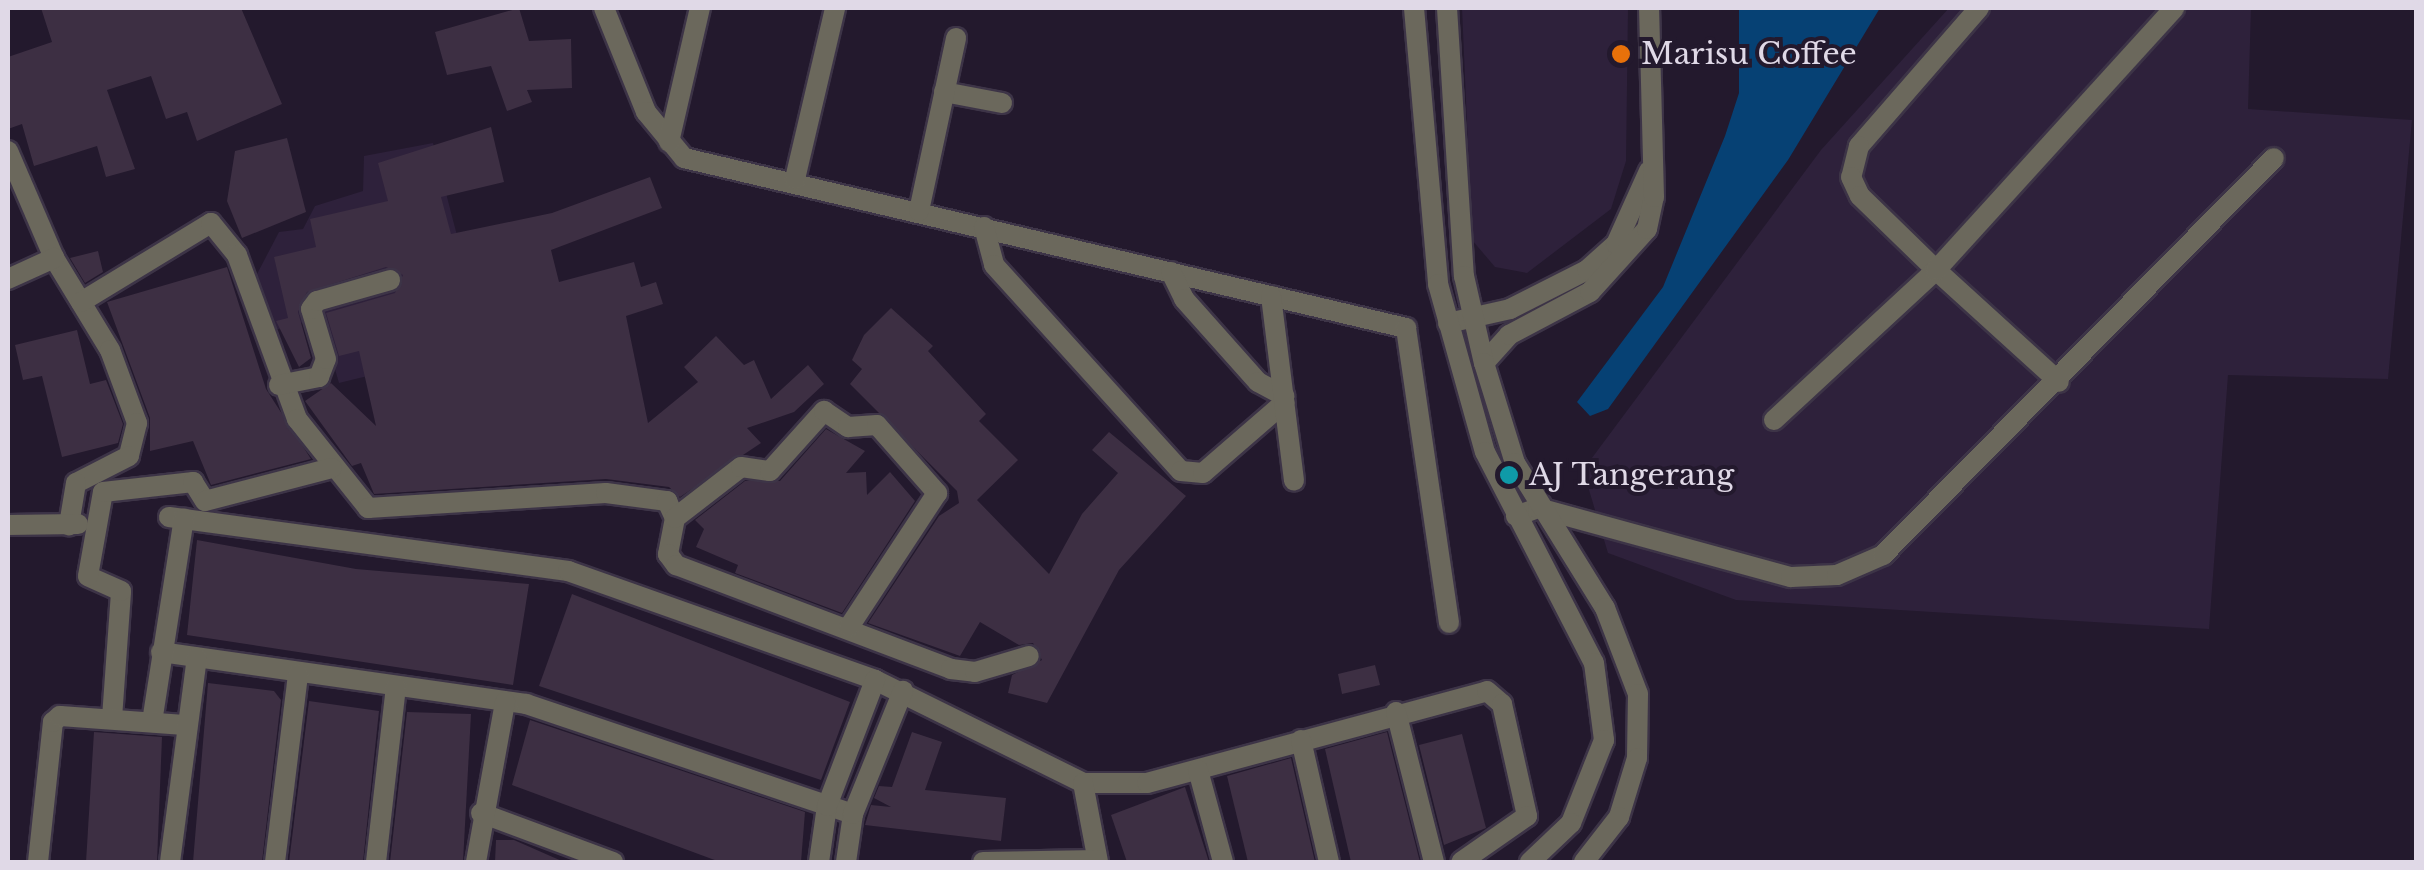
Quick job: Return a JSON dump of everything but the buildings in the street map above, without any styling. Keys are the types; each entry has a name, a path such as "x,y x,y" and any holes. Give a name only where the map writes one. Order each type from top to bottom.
{"street":[{"path":"604,8 646,112 684,158 794,180 1406,328 1449,623"},
{"path":"669,142 700,8"},
{"path":"794,180 835,8"},
{"path":"1414,8 1448,323 1485,452 1594,662 1604,740 1571,823 1530,862"},
{"path":"1448,8 1472,320 1515,463 1538,508 1605,608 1638,694 1637,758 1619,816 1584,862"},
{"path":"1484,363 1509,335 1590,292 1628,256 1647,229 1652,164 1649,8"},
{"path":"1979,8 1860,146 1851,177 1936,270 2059,382"},
{"path":"1774,420 1936,270 2174,8"},
{"path":"919,211 956,38"},
{"path":"944,92 1002,103"},
{"path":"8,150 54,258 110,350 138,438 125,458 76,483 69,525"},
{"path":"1516,516 1538,508 1736,568 1837,575 1915,530 2274,158"},
{"path":"1448,323 1472,320 1534,300 1587,270 1616,244 1652,164"},
{"path":"81,302 196,230 218,226 236,255 279,385 332,468 378,511 452,497 606,493 667,501 675,518"},
{"path":"984,226 994,265 1181,471 1203,473 1284,399"},
{"path":"8,278 54,258"},
{"path":"1171,272 1184,299 1258,382 1284,399"},
{"path":"279,385 319,378 326,359 311,309 317,302 390,280"},
{"path":"1272,296 1294,481"},
{"path":"850,627 937,493 878,425 848,426 821,413 770,471 741,467 675,518 667,544 676,565 850,627 952,669 975,672 1029,656"},
{"path":"112,718 121,591 88,578 96,523 109,486 193,482 205,502 332,468"},
{"path":"152,722 176,518 568,571 875,680 1082,783 1147,783 1396,712 1487,691 1496,696 1527,816 1461,862"},
{"path":"8,525 96,523"},
{"path":"162,652 505,702 853,814"},
{"path":"170,862 196,658"},
{"path":"276,862 298,674"},
{"path":"819,862 826,806 875,680"},
{"path":"376,862 396,687"},
{"path":"846,862 853,814 903,692"},
{"path":"476,862 481,813 505,702"},
{"path":"1396,712 1434,862"},
{"path":"38,862 53,722 112,718 185,725"},
{"path":"1302,740 1329,862"},
{"path":"1198,770 1223,862"},
{"path":"984,862 1098,862 1082,783"},
{"path":"481,813 584,857 613,862"}],"shaded area":[{"path":"1462,8 1628,8 1626,161 1611,209 1527,273 1495,267 1472,240"},
{"path":"1949,8 2251,8 2248,109 2412,120 2388,379 2228,375 2209,629 1736,600 1608,553 1583,470 1821,150"},
{"path":"433,143 486,347 339,383 320,318 267,332 256,276 279,232 303,229 315,206 363,191 364,156"}],"water":[{"path":"1739,8 1880,8 1788,160 1608,409 1590,416 1577,402 1663,287 1725,136 1739,93"}],"place":[{"name":"Marisu Coffee","path":"1621,54"},
{"name":"AJ Tangerang","path":"1509,475"}]}
